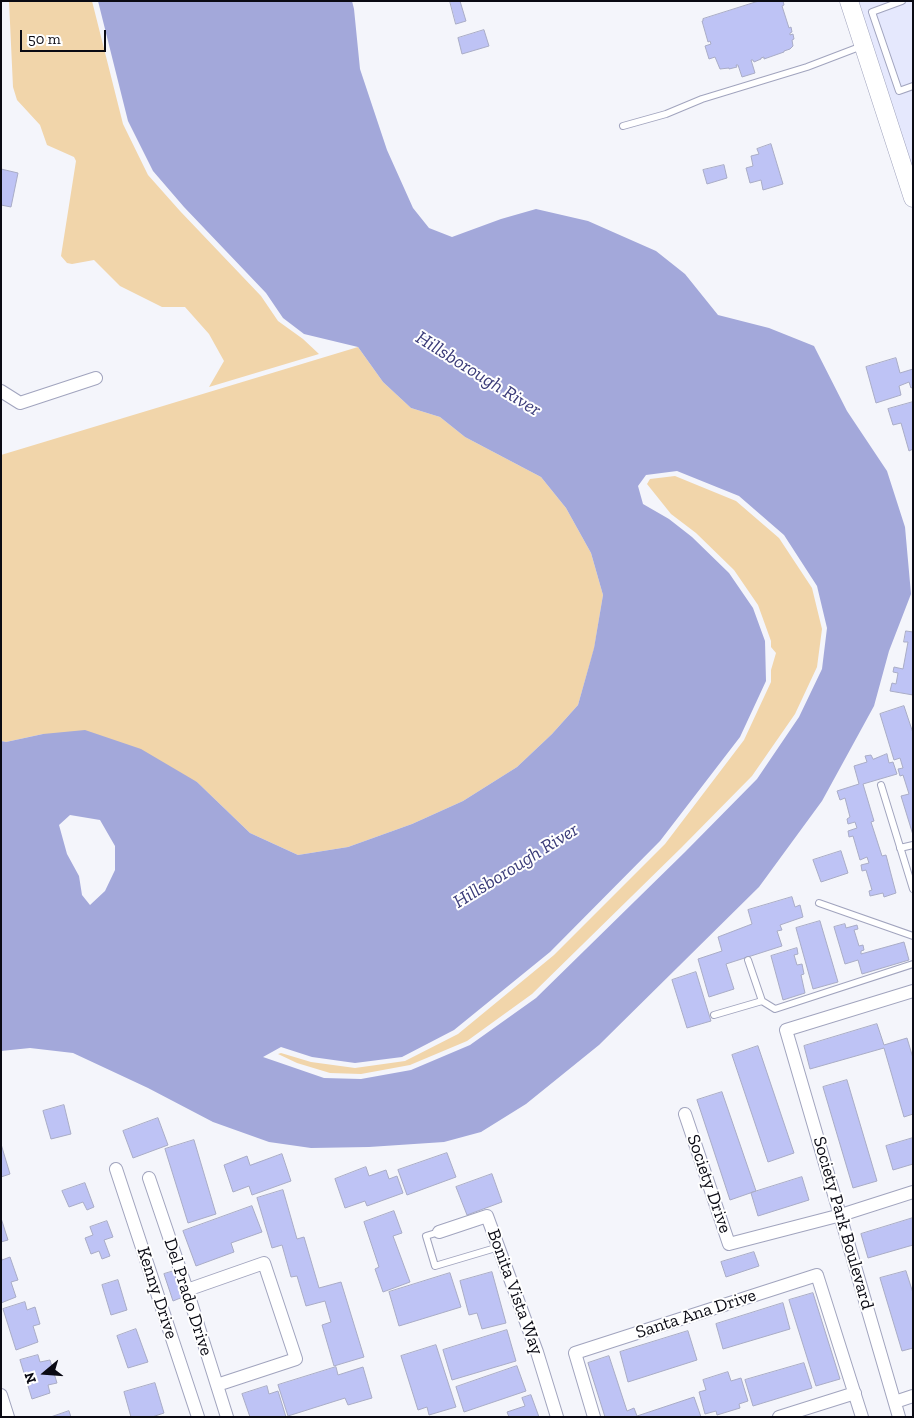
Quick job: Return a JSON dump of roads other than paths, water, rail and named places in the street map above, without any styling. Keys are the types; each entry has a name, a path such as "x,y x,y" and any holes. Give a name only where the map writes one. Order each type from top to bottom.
{"street":[{"path":"849,1 913,198"},
{"path":"1,391 20,403 96,378"},
{"name":"Society Park Boulevard","path":"899,1417 786,1030 913,991"},
{"name":"Society Drive","path":"685,1114 729,1244 841,1214 913,1192"},
{"name":"Kenny Drive","path":"116,1169 198,1417"},
{"name":"Del Prado Drive","path":"149,1178 227,1417"},
{"name":"Bonita Vista Way","path":"439,1232 488,1216 537,1352 557,1417"},
{"path":"187,1290 264,1263 296,1359 217,1385"},
{"name":"Santa Ana Drive","path":"594,1417 575,1353 817,1275 855,1393"},
{"path":"779,1417 855,1393 862,1417"},
{"path":"1,1396 8,1417"},
{"path":"894,1402 913,1396"}],"lane":[{"path":"902,1 872,12 899,91 913,86"},
{"path":"623,126 666,114 702,99 807,66 864,45"},
{"path":"871,70 890,64"},
{"path":"881,785 913,889"},
{"path":"900,848 913,845"},
{"path":"819,902 913,936"},
{"path":"748,960 762,1001 775,1009 913,964"},
{"path":"714,1015 762,1001"},
{"path":"439,1232 426,1236 436,1266 499,1247"}],"water":[{"name":"Hillsborough River","path":"98,1 352,1 360,69 387,150 413,208 429,228 452,237 501,219 536,209 588,221 656,251 685,274 718,315 769,328 814,346 847,411 887,471 905,527 911,594 889,651 874,706 822,801 759,887 599,1045 526,1104 481,1132 444,1142 369,1147 311,1148 269,1142 213,1122 148,1088 73,1053 30,1048 1,1051 1,741 6,742 43,734 85,730 141,749 197,782 250,833 298,855 348,847 412,824 463,801 517,767 552,734 578,705 594,648 603,595 591,553 566,508 541,477 465,437 440,417 411,408 383,382 358,347 304,334 283,318 266,293 184,207 153,171 128,121","holes":["677,471 739,496 784,535 817,586 827,628 822,669 799,717 757,779 536,998 470,1045 411,1070 361,1079 324,1078 263,1057 281,1047 312,1057 355,1063 402,1057 454,1030 550,952 660,841 740,737 766,681 765,641 753,608 729,573 692,537 669,519 643,504 638,486 646,475","70,815 100,820 115,846 115,870 105,891 90,905 82,895 79,876 67,854 59,825"]}]}
